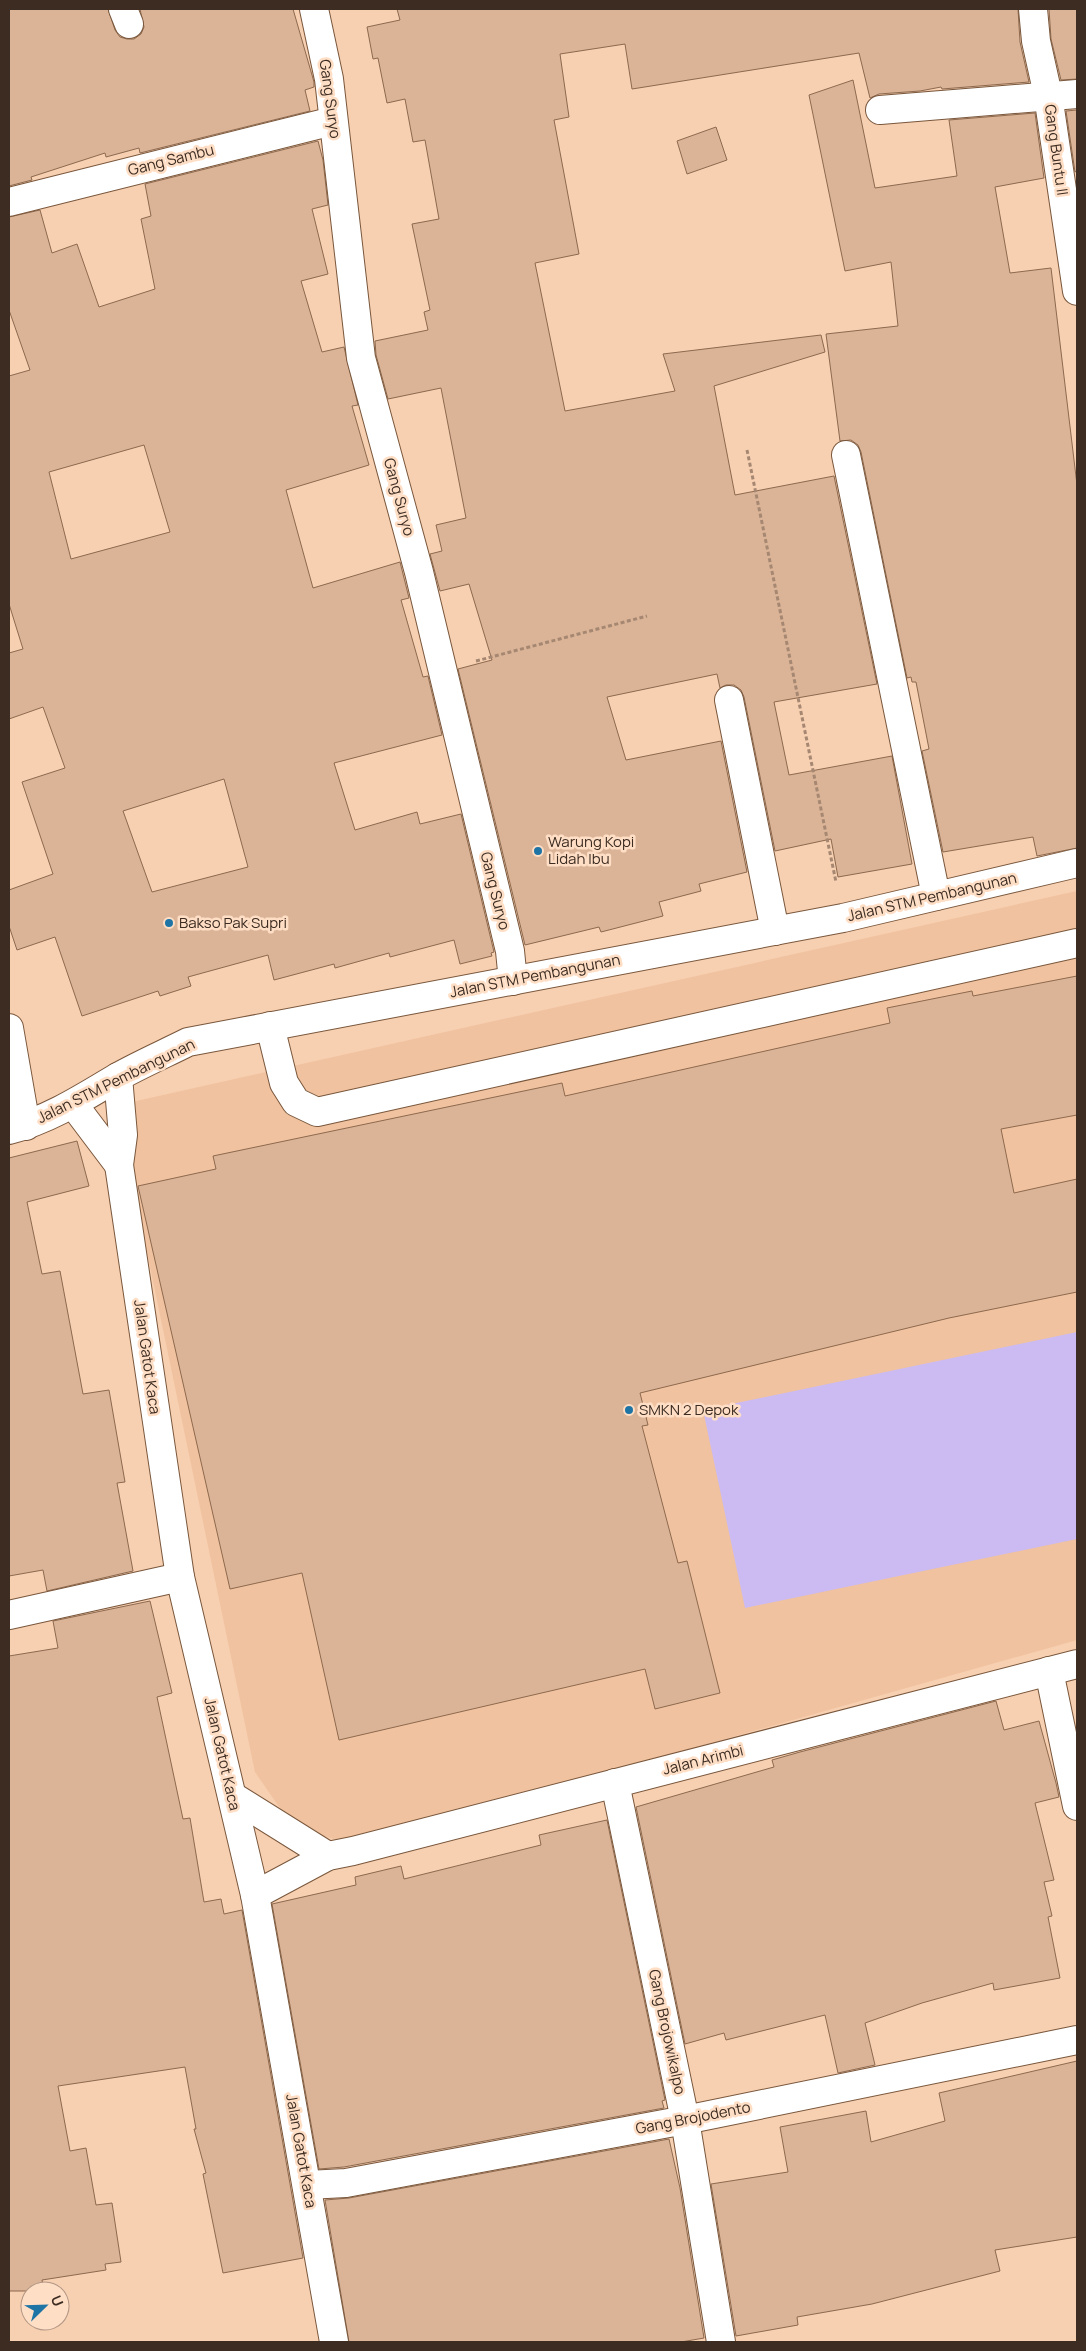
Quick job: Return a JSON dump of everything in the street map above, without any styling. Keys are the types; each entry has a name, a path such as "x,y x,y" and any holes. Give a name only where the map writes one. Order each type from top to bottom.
{"street":[{"name":"Gang Suryo","path":"314,9 329,79 361,358 419,572 510,951 513,981"},
{"name":"Gang Buntu II","path":"1033,9 1036,41 1048,95 1077,291"},
{"path":"880,110 1077,94"},
{"name":"Gang Sambu","path":"9,202 333,121"},
{"path":"846,455 936,896"},
{"path":"729,700 775,931"},
{"name":"Jalan STM Pembangunan","path":"17,1128 74,1104 118,1077 188,1042 843,918 1077,863"},
{"path":"270,1026 284,1083 296,1102 316,1112 1077,943"},
{"path":"9,1028 17,1128"},
{"name":"Jalan Gatot Kaca","path":"118,1077 123,1135 119,1165 180,1577 255,1895 334,2342"},
{"name":"Jalan Gatot Kaca","path":"74,1104 119,1165"},
{"path":"9,1615 180,1577"},
{"name":"Jalan Arimbi","path":"255,1895 328,1856 1077,1664"},
{"path":"1049,1671 1077,1806"},
{"name":"Gang Brojowikalpo","path":"615,1783 685,2120 720,2342"},
{"path":"232,1796 328,1856"},
{"name":"Gang Brojodento","path":"307,2184 346,2183 685,2120 1077,2040"}],"path":[{"path":"746,450 843,918"},
{"path":"475,662 647,616"}],"shaded area":[{"name":"SMKN 2 Depok","path":"1077,891 1077,1640 363,1841 334,1839 308,1831 282,1811 255,1772 132,1180 132,1102"},
{"path":"1077,1332 1077,1539 745,1608 703,1410"}],"building":[{"path":"9,9 108,9 115,30 120,37 134,39 141,34 144,27 140,9 293,9 314,82 314,87 305,90 310,111 140,153 139,148 106,157 105,153 31,177 32,180 9,186"},
{"path":"397,9 1018,9 1020,42 1029,82 942,89 941,87 920,91 879,94 870,98 859,53 632,89 625,44 560,54 569,117 554,120 579,254 535,263 565,411 675,391 663,354 821,335 825,352 714,386 735,495 834,476 877,684 774,702 789,775 892,756 912,864 838,877 831,839 775,851 744,697 741,690 734,685 726,685 720,688 717,674 607,697 626,760 721,741 747,872 699,884 701,891 659,902 663,916 601,932 599,927 525,945 458,669 492,660 469,584 440,591 430,554 442,551 436,525 466,518 441,388 388,399 376,355 375,341 428,330 424,312 430,310 412,224 439,219 425,140 413,142 405,99 387,103 378,58 373,59 367,27 400,20"},
{"path":"1049,9 1077,9 1077,79 1061,80 1051,39"},
{"path":"853,80 875,188 957,176 949,120 1035,113 1044,178 995,187 1010,273 1051,268 1077,485 1077,848 1037,856 1033,837 943,852 922,751 929,749 916,682 912,682 911,677 907,678 861,452 858,445 851,440 840,441 826,334 898,326 891,262 845,271 809,95"},
{"path":"1077,110 1077,171 1075,172 1066,111"},
{"path":"716,127 727,160 687,174 677,141"},
{"path":"318,141 323,160 328,205 312,209 328,274 301,281 322,352 344,347 358,405 352,406 369,465 286,490 313,588 400,562 409,598 401,600 423,677 428,676 442,735 334,763 355,830 417,812 420,824 461,814 494,952 491,953 492,956 460,964 454,940 390,957 389,953 335,968 334,964 274,980 268,955 188,977 191,986 160,996 158,991 82,1016 55,937 17,950 9,926 9,890 53,874 22,782 65,768 43,707 9,719 9,653 23,649 9,604 9,376 30,370 9,310 9,217 40,210 52,253 77,244 99,307 155,289 141,219 151,216 145,184","holes":["144,445 170,532 71,559 49,472","224,779 248,867 152,892 123,811"]},
{"path":"1077,976 1077,1115 1001,1129 1014,1193 1077,1179 1077,1292 949,1318 640,1393 648,1425 642,1426 678,1563 687,1561 720,1693 655,1709 645,1669 339,1740 302,1573 230,1589 138,1186 216,1169 213,1156 562,1083 565,1096 890,1023 887,1008 972,991 973,996"},
{"path":"77,1141 89,1186 27,1202 42,1274 60,1271 83,1394 109,1390 125,1482 117,1483 133,1571 47,1591 43,1570 9,1576 9,1158"},
{"path":"150,1601 172,1693 157,1697 183,1819 190,1818 204,1902 221,1899 224,1914 242,1910 303,2258 223,2273 203,2174 206,2173 194,2129 196,2129 185,2067 58,2086 70,2151 86,2148 96,2205 112,2203 121,2262 105,2264 106,2270 42,2281 20,2281 20,2291 9,2291 9,1656 58,1648 53,1621"},
{"path":"996,1701 1004,1730 1039,1721 1056,1783 1059,1797 1035,1803 1054,1880 1044,1882 1052,1916 1048,1917 1060,1978 994,1990 993,1983 922,2003 865,2023 875,2065 838,2073 825,2015 726,2040 724,2033 685,2044 636,1807 774,1767 772,1760"},
{"path":"607,1820 665,2100 662,2101 664,2108 344,2167 319,2169 272,1904 356,1885 355,1877 401,1866 404,1879 541,1845 539,1835"},
{"path":"1077,2061 1077,2237 995,2250 1000,2271 872,2304 797,2317 798,2325 736,2336 711,2184 788,2172 780,2127 866,2111 871,2142 945,2121 939,2093"},
{"path":"669,2139 680,2188 704,2338 681,2342 349,2342 325,2200 349,2198"}],"place":[{"name":"Warung Kopi Lidah Ibu","path":"538,851"},
{"name":"Bakso Pak Supri","path":"169,923"},
{"name":"SMKN 2 Depok","path":"629,1410"}]}
